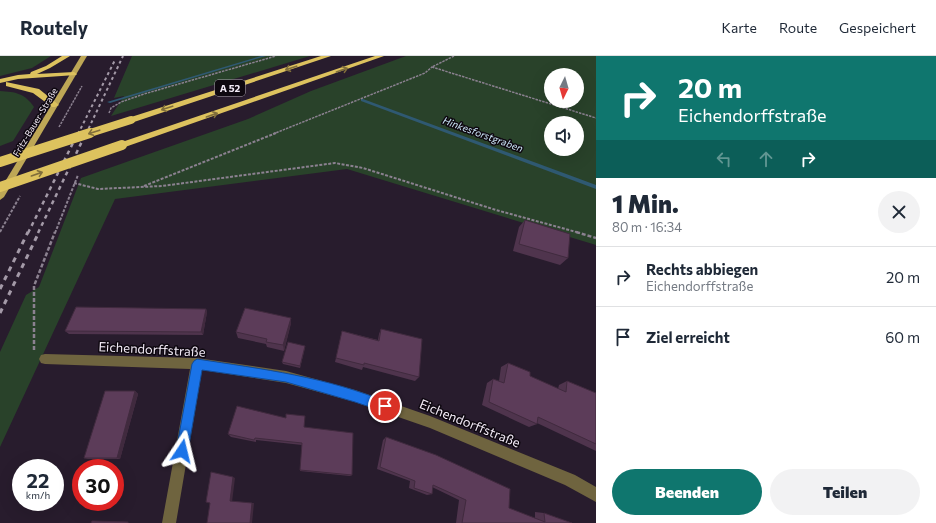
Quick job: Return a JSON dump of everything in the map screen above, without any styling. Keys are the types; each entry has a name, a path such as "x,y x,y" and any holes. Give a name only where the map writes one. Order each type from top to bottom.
{"highway":[{"path":"0,82 48,67 67,56"},
{"name":"A 52","path":"0,162 328,56"},
{"name":"A 52","path":"0,187 381,56"},
{"path":"18,77 72,77"},
{"path":"9,84 72,77"},
{"path":"0,82 36,91 55,106"}],"main road":[{"name":"Fritz-Bauer-Straße","path":"0,197 84,56"}],"street":[{"name":"Eichendorffstraße","path":"45,359 197,364 286,377 355,396 430,422 570,480 596,495"},
{"path":"169,523 197,364"}],"path":[{"path":"108,115 111,108 121,102 276,56"},
{"path":"141,187 425,73 432,67 454,56"},
{"path":"432,67 596,118"},
{"path":"74,183 98,189 162,186 335,163 363,168 496,210 596,238"},
{"path":"45,359 34,357 34,286 74,183 81,169"}],"green space":[{"path":"0,56 51,56 32,68 0,76"},
{"path":"132,56 310,56 111,116 124,96 114,98"},
{"path":"406,56 596,56 596,245 347,169 115,199 0,447 0,352 26,295 39,287 81,178 248,119 311,91"},
{"path":"0,91 19,94 27,99 34,107 13,141 0,146"}],"building":[{"path":"525,220 570,234 568,258 519,244"},
{"path":"76,307 206,309 201,332 65,331"},
{"path":"245,308 291,318 283,345 266,342 267,339 236,332"},
{"path":"381,329 422,339 419,377 364,363 364,365 336,358 342,331 379,341"},
{"path":"288,342 305,346 300,366 282,362"},
{"path":"508,363 530,372 530,376 566,392 567,381 596,393 596,444 538,417 537,424 489,402 493,379 504,383"},
{"path":"105,391 135,391 117,458 84,458"},
{"path":"237,406 286,418 286,414 305,416 304,427 353,433 352,475 300,470 302,443 255,438 254,440 228,434"},
{"path":"386,437 436,455 510,489 509,508 545,522 544,513 572,523 462,523 466,500 433,485 432,494 414,488 415,481 380,467"},
{"path":"211,472 233,477 230,501 252,503 250,523 207,523 210,503 206,502"},
{"path":"92,521 128,522 128,523 91,523"}],"waterway":[{"path":"109,102 264,56"},
{"name":"Hinkesforstgraben","path":"362,100 596,187"}],"railway":[{"path":"86,134 123,56"},
{"path":"78,134 115,60"},
{"path":"28,233 78,133"},
{"path":"38,233 86,133"},
{"path":"0,289 28,232"},
{"path":"0,313 39,232"}],"route":[{"path":"182,451 197,364 286,377 385,406"}]}
